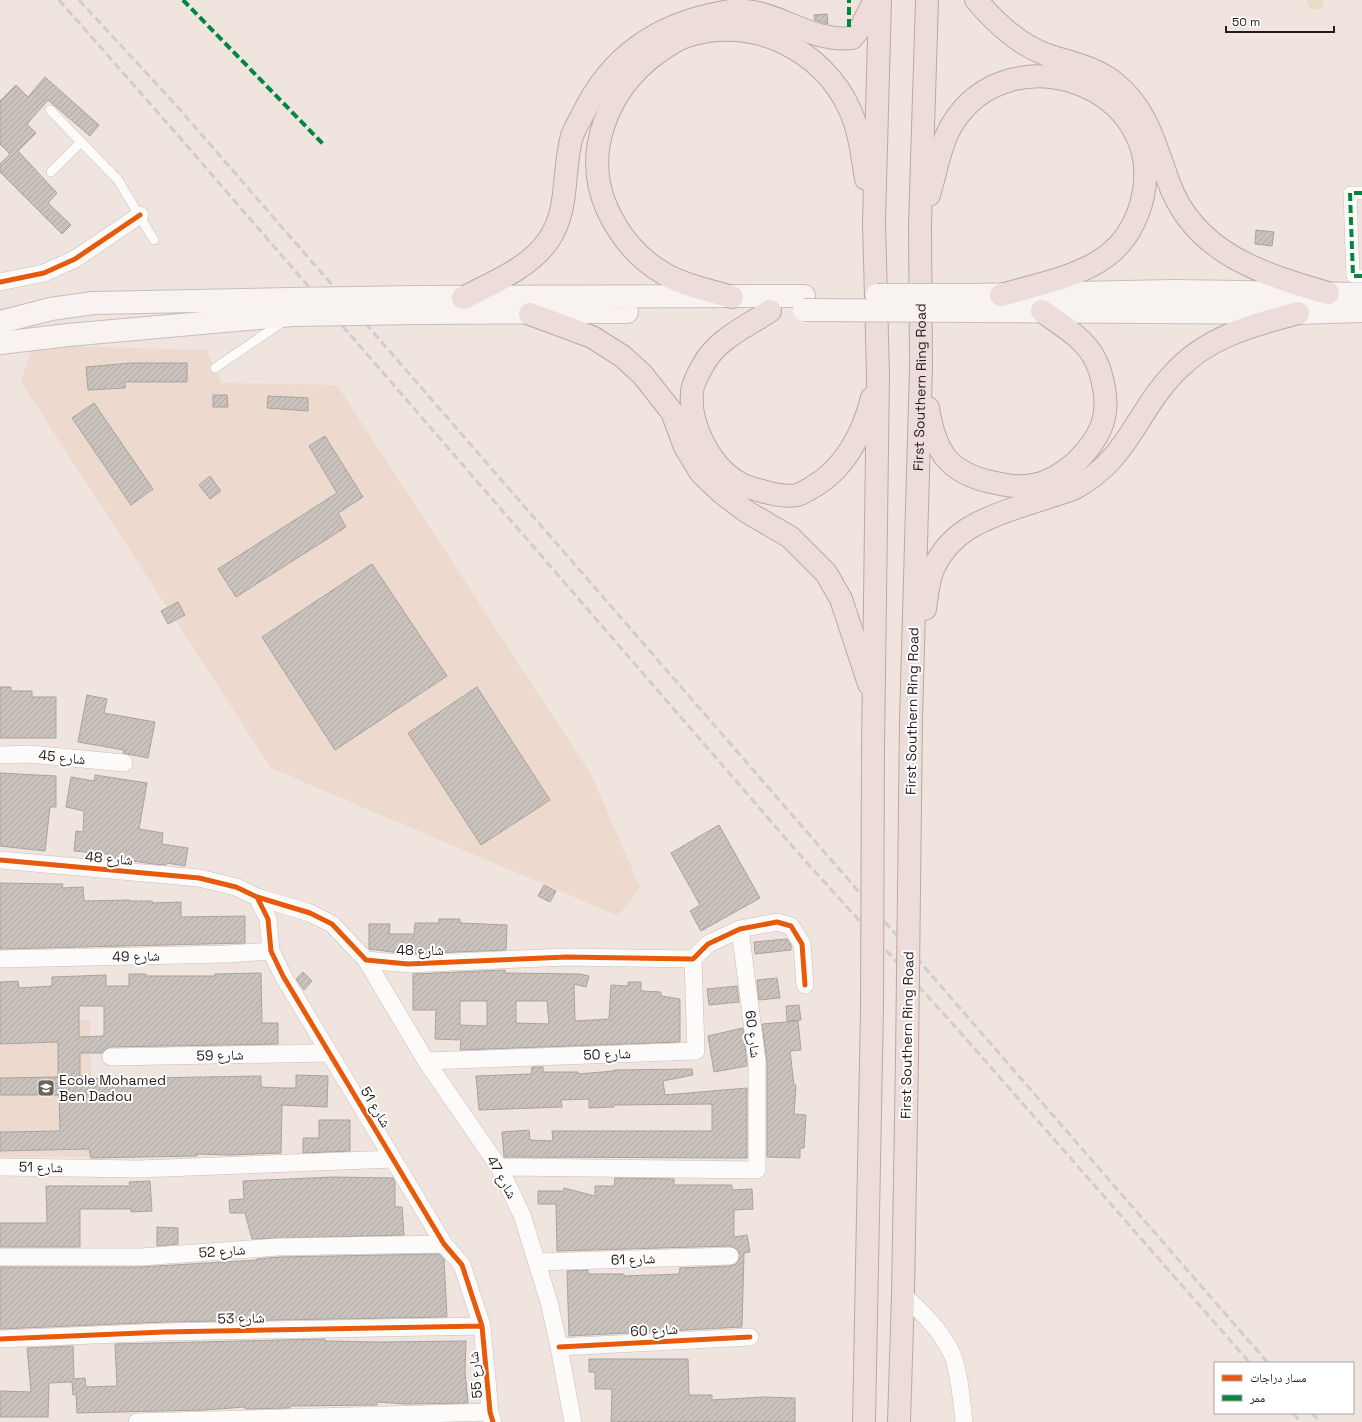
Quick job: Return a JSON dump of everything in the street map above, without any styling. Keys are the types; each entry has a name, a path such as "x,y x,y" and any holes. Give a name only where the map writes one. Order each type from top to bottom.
{"highway":[{"path":"463,298 516,270 536,255 548,241 557,222 563,204 572,136 589,101 608,73 633,49 664,29 692,19 726,12 753,11 776,18 823,38 852,38 861,27 875,0"},
{"path":"864,1422 872,1009 873,748 878,375 874,222 880,0"},
{"name":"First Southern Ring Road","path":"899,1422 903,1295 911,719 921,368 920,225 927,0"},
{"path":"976,0 1008,33 1028,47 1098,72 1115,83 1128,96 1146,120 1169,185 1183,214 1196,229 1239,261 1270,276 1328,293"},
{"path":"732,297 686,284 662,273 627,242 614,223 603,201 598,178 597,157 600,133 609,109 623,86 642,64 666,47 687,36 717,30 749,30 788,45 807,56 821,68 841,94 850,110 858,131 874,222"},
{"path":"920,225 947,134 965,108 990,88 1016,78 1029,76 1056,77 1081,84 1094,91 1118,108 1134,130 1145,165 1142,202 1127,234 1109,254 1083,270 1001,295"},
{"path":"770,310 717,345 702,365 692,392 693,418 700,438 716,463 736,482 780,496 799,494 821,482 838,466 849,452 859,433 871,403 878,375"},
{"path":"921,368 934,435 944,456 957,469 973,477 1011,486 1032,485 1054,479 1074,464 1096,440 1104,421 1106,398 1102,374 1092,353 1084,344 1042,310"},
{"path":"911,719 928,586 934,568 944,551 956,537 971,526 985,519 1073,489 1087,482 1110,462 1120,450 1166,382 1188,360 1237,330 1298,313"},
{"path":"530,314 592,337 622,356 642,374 672,412 685,447 701,473 722,493 747,512 790,537 826,572 841,599 874,696"}],"main road":[{"path":"975,303 1001,295 1174,291 1362,294"},
{"path":"418,305 463,298 732,297 804,303 975,303 1042,310 1298,313 1362,311"},
{"path":"0,322 51,308 93,303 292,307 418,305 530,314 770,310 804,303"},
{"path":"0,344 19,340 292,307"}],"street":[{"path":"1362,193 1350,193 1353,276 1362,276"},
{"path":"0,282 44,274 75,259 140,215"},
{"name":"شارع 45","path":"0,755 30,754 124,763"},
{"name":"شارع 48","path":"0,860 199,878 236,887 257,897 310,913 332,924 366,960 408,964 568,957 693,959"},
{"name":"شارع 51","path":"257,897 268,919 271,951 283,976 444,1244 462,1265 482,1326"},
{"path":"693,959 708,944 740,929 776,922 792,926 802,944 805,985"},
{"name":"شارع 60","path":"499,1168 757,1170 757,1062 740,929"},
{"name":"شارع 49","path":"0,959 227,954 271,951"},
{"name":"شارع 50","path":"426,1061 696,1050 693,959"},
{"name":"شارع 47","path":"366,960 426,1061 499,1168 522,1215 537,1262 559,1347 573,1422"},
{"name":"شارع 59","path":"111,1057 329,1053"},
{"name":"شارع 51","path":"0,1167 139,1169 393,1159"},
{"name":"شارع 52","path":"0,1257 141,1257 278,1247 444,1244"},
{"name":"شارع 61","path":"537,1262 730,1256"},
{"path":"903,1295 927,1317 952,1352 961,1391 964,1422"},
{"name":"شارع 53","path":"0,1339 164,1332 482,1326"},
{"name":"شارع 55","path":"482,1326 491,1417"},
{"name":"شارع 60","path":"559,1347 750,1338"},
{"path":"136,1422 491,1417"}],"lane":[{"path":"50,110 118,180 154,240"},
{"path":"51,172 81,142"},
{"path":"215,368 292,307"}],"shaded area":[{"path":"1324,0 1322,7 1316,10 1310,8 1306,1"},
{"path":"61,346 207,350 221,383 337,385 592,776 640,887 618,916 271,768 21,382 32,348"},
{"name":"Ecole Mohamed Ben Dadou","path":"0,1017 90,1020 93,1157 0,1157"}],"building":[{"path":"827,14 828,24 815,20 814,15"},
{"path":"45,77 99,125 90,136 48,100 27,124 36,133 18,151 57,193 48,203 71,225 62,234 0,172 0,164 10,154 0,144 0,101 16,85 28,97"},
{"path":"1256,230 1274,232 1272,246 1255,244"},
{"path":"130,363 187,363 187,382 125,382 125,388 88,390 86,367"},
{"path":"213,395 227,395 228,407 213,407"},
{"path":"268,396 308,398 308,411 267,408"},
{"path":"94,403 153,489 131,505 72,418"},
{"path":"325,436 363,497 338,513 346,527 236,597 218,569 337,493 309,446"},
{"path":"210,476 221,491 210,499 199,485"},
{"path":"372,564 447,676 335,750 262,637"},
{"path":"178,602 185,615 168,624 161,611"},
{"path":"0,687 11,687 11,691 32,691 32,697 56,697 56,738 0,738"},
{"path":"477,687 550,800 481,845 408,733"},
{"path":"87,695 107,699 104,713 155,722 148,758 123,753 124,750 78,742"},
{"path":"0,773 56,776 56,807 50,807 45,851 0,846"},
{"path":"95,775 147,783 139,829 163,833 162,844 188,848 185,866 167,863 166,865 153,864 108,857 108,854 74,851 76,831 83,832 84,811 66,807 71,777 94,781"},
{"path":"719,825 760,898 701,931 690,911 700,905 671,853"},
{"path":"0,883 63,884 62,888 83,887 84,901 130,900 152,901 153,903 181,902 181,917 245,916 245,943 0,949"},
{"path":"544,885 556,891 550,902 538,896"},
{"path":"439,919 460,919 460,923 507,925 506,950 408,954 369,949 369,924 390,924 389,934 414,934 415,923 439,923"},
{"path":"787,939 791,945 791,950 755,954 754,942"},
{"path":"505,970 505,973 580,974 589,976 586,987 574,984 575,1021 609,1019 611,985 628,986 628,982 641,982 641,991 661,992 661,996 680,999 680,1042 460,1050 461,1040 435,1039 436,1010 413,1010 413,974","holes":["460,1001 487,1001 487,1026 460,1025","516,1001 547,1001 549,1024 516,1023"]},
{"path":"303,972 312,981 304,990 296,979"},
{"path":"261,973 262,1023 278,1023 278,1044 110,1047 102,1053 80,1053 80,1076 133,1084 133,1080 148,1080 148,1078 261,1076 261,1087 296,1088 296,1075 328,1076 327,1107 282,1105 281,1153 230,1155 197,1154 197,1156 91,1158 89,1149 0,1151 0,1132 60,1131 59,1095 0,1095 0,1078 58,1077 58,1042 0,1044 0,982 18,981 19,988 52,986 52,977 106,975 106,986 129,986 129,974 146,974 146,976 215,976 215,974","holes":["79,1006 104,1006 104,1036 79,1037"]},
{"path":"777,978 780,998 759,1000 757,980"},
{"path":"737,986 739,1002 709,1005 707,989"},
{"path":"799,1005 801,1020 787,1021 786,1006"},
{"path":"798,1021 801,1050 790,1051 794,1085 796,1085 794,1114 806,1115 804,1148 800,1148 800,1158 767,1157 767,1062 762,1024"},
{"path":"743,1028 747,1066 714,1072 708,1036"},
{"path":"532,1067 543,1067 543,1072 578,1072 578,1074 614,1070 692,1069 693,1075 663,1081 665,1095 747,1088 747,1158 504,1157 502,1132 529,1130 530,1140 553,1141 552,1131 712,1131 712,1104 614,1105 614,1107 589,1108 589,1099 561,1100 562,1107 479,1110 476,1076 531,1074"},
{"path":"319,1120 350,1120 350,1151 303,1153 303,1138 319,1138"},
{"path":"334,1177 393,1178 395,1182 395,1207 402,1207 404,1235 252,1239 245,1213 230,1213 229,1200 244,1199 243,1181"},
{"path":"615,1178 674,1179 674,1185 732,1185 732,1190 752,1189 753,1209 734,1210 734,1237 747,1235 750,1252 744,1253 742,1327 569,1336 567,1271 588,1270 588,1274 624,1274 624,1276 679,1274 680,1268 730,1266 736,1264 739,1260 738,1250 730,1246 557,1251 556,1204 538,1204 538,1191 563,1191 564,1188 595,1196 595,1186 614,1186"},
{"path":"150,1181 152,1211 131,1212 131,1209 80,1209 80,1247 0,1247 0,1223 47,1223 46,1186 130,1186 129,1182"},
{"path":"157,1227 178,1228 178,1244 157,1246"},
{"path":"439,1254 444,1259 447,1317 164,1322 0,1329 0,1267 141,1267 257,1260 278,1257"},
{"path":"325,1339 325,1341 380,1342 466,1341 465,1372 468,1403 406,1404 377,1402 377,1405 290,1406 290,1408 245,1409 245,1407 204,1410 77,1413 76,1394 73,1395 72,1382 49,1383 48,1417 0,1417 0,1391 31,1392 27,1348 73,1346 74,1379 85,1378 86,1387 117,1386 115,1344"},
{"path":"589,1359 688,1359 689,1395 712,1395 712,1400 763,1397 795,1398 795,1422 611,1422 612,1389 595,1389 595,1372 589,1372"}],"railway":[{"path":"59,0 175,132 800,855 960,1032 1249,1362"},
{"path":"79,0 175,104 1267,1362"},
{"path":"1294,1414 1301,1422"},
{"path":"1313,1414 1320,1422"}],"marked path":[{"path":"183,0 324,145"},
{"path":"849,0 849,27"},
{"path":"1362,193 1350,193 1353,276 1362,276"}],"cycle path":[{"path":"0,282 44,273 75,259 140,215"},
{"path":"0,860 199,878 236,887 257,897 310,913 332,924 366,960 408,964 567,957 693,959 708,944 740,929 777,922 791,926 802,944 805,985"},
{"path":"257,897 268,919 271,951 283,976 444,1244 462,1265 482,1326 490,1412 493,1422"},
{"path":"0,1339 164,1332 482,1326"},
{"path":"559,1347 750,1337"}],"place":[{"name":"Ecole Mohamed Ben Dadou","path":"46,1088"}]}
